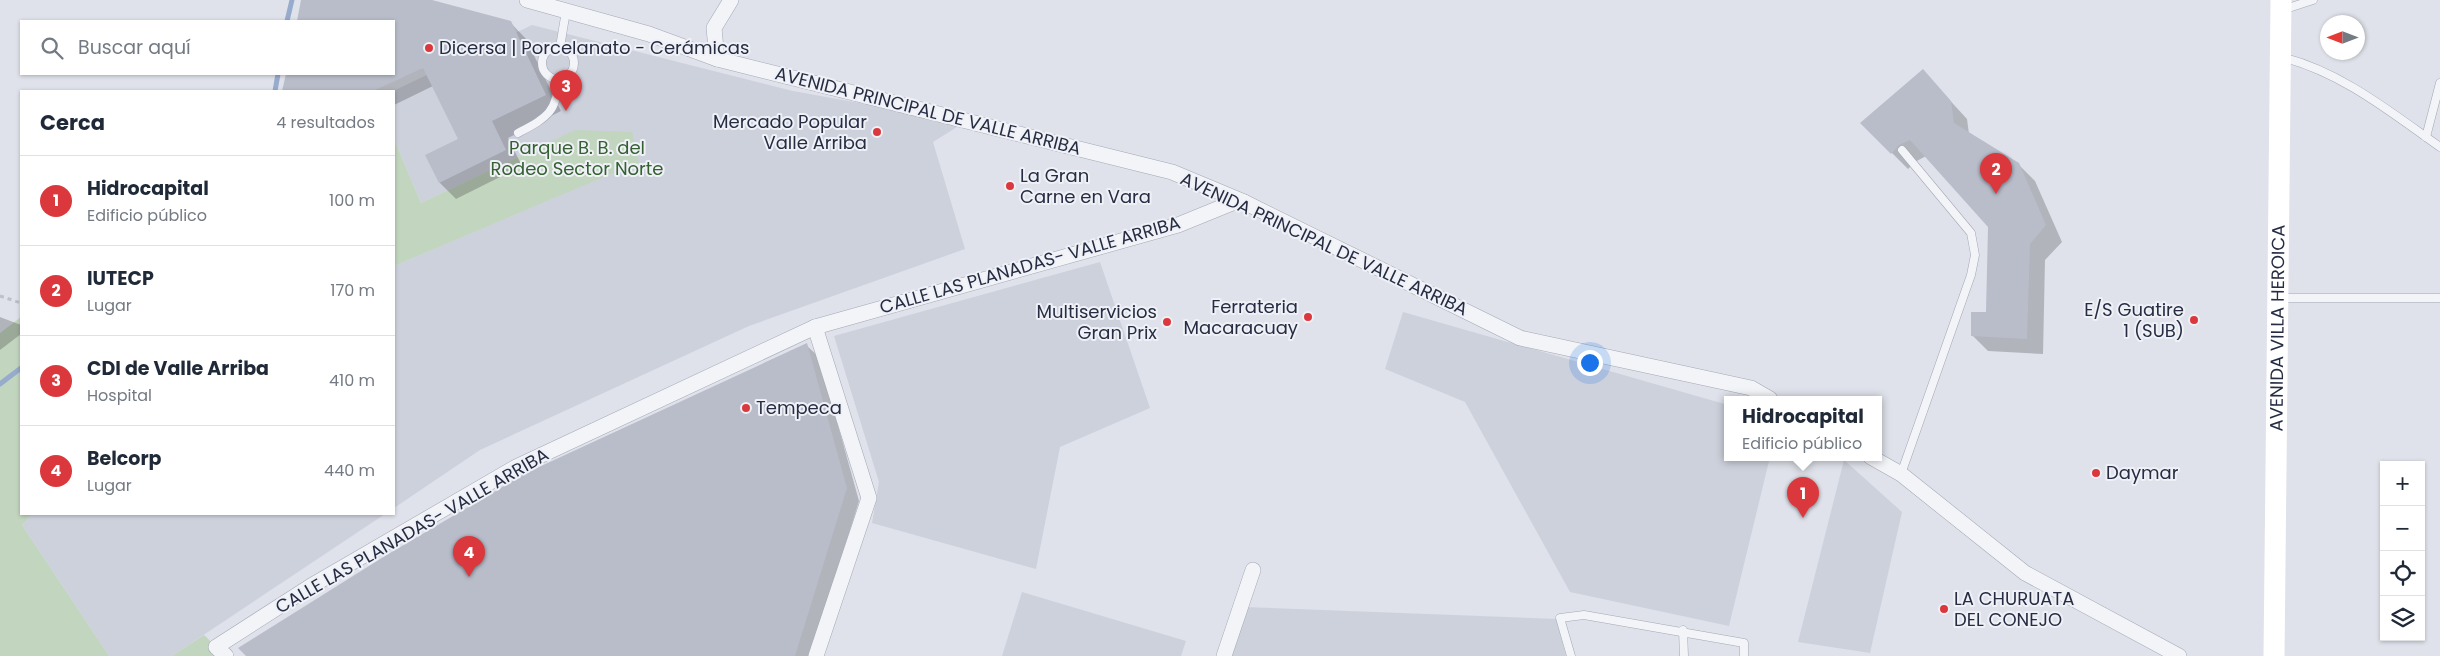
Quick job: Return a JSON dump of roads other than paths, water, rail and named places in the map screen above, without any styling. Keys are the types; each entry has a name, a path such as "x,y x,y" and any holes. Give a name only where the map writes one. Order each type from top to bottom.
{"main road":[{"name":"AVENIDA VILLA HEROICA","path":"2274,656 2281,5"}],"street":[{"name":"AVENIDA PRINCIPAL DE VALLE ARRIBA","path":"527,0 649,34 711,56 1172,172 1244,202 1520,338 1751,388 1765,396"},
{"path":"711,56 706,27 720,0"},
{"path":"711,56 714,28 731,0"},
{"name":"CALLE LAS PLANADAS- VALLE ARRIBA","path":"226,656 216,647 311,586 516,466 815,327 1178,225 1232,203 1244,202"},
{"path":"815,327 870,498 816,656"},
{"path":"1878,461 1901,474 2025,573 2180,656"},
{"path":"1224,656 1253,570"}],"lane":[{"path":"2281,5 2313,0"},
{"path":"560,47 566,11"},
{"path":"560,47 570,52 574,63 569,74 559,79 548,75 544,70 543,59 549,50 560,47"},
{"path":"2279,56 2307,63 2382,106 2440,147"},
{"path":"518,133 542,120 552,110 558,96 559,79"},
{"path":"2426,137 2440,83"},
{"path":"1901,474 1970,275 1974,255 1971,233 1902,150"},
{"path":"2278,298 2440,298"},
{"path":"1571,656 1560,618 1584,615 1683,630 1744,643 1744,656"},
{"path":"1683,630 1684,656"}],"waterway":[{"path":"287,20 292,0"},
{"path":"275,90 278,75"},
{"path":"0,384 20,369"}],"place":[{"name":"Dicersa | Porcelanato - Cerámicas","path":"429,48"},
{"name":"CDI de Valle Arriba","path":"566,111"},
{"name":"Mercado Popular Valle Arriba","path":"877,132"},
{"name":"La Gran Carne en Vara","path":"1010,186"},
{"name":"IUTECP","path":"1996,194"},
{"name":"Ferrateria Macaracuay","path":"1308,317"},
{"name":"E/S Guatire 1 (SUB)","path":"2194,320"},
{"name":"Multiservicios Gran Prix","path":"1167,322"},
{"name":"Tempeca","path":"746,408"},
{"name":"Daymar","path":"2096,473"},
{"name":"Hidrocapital","path":"1803,518"},
{"name":"Belcorp","path":"469,577"},
{"name":"LA CHURUATA DEL CONEJO","path":"1944,609"}],"park label":[{"name":"Parque B. B. del Rodeo Sector Norte","path":"577,158"}]}
